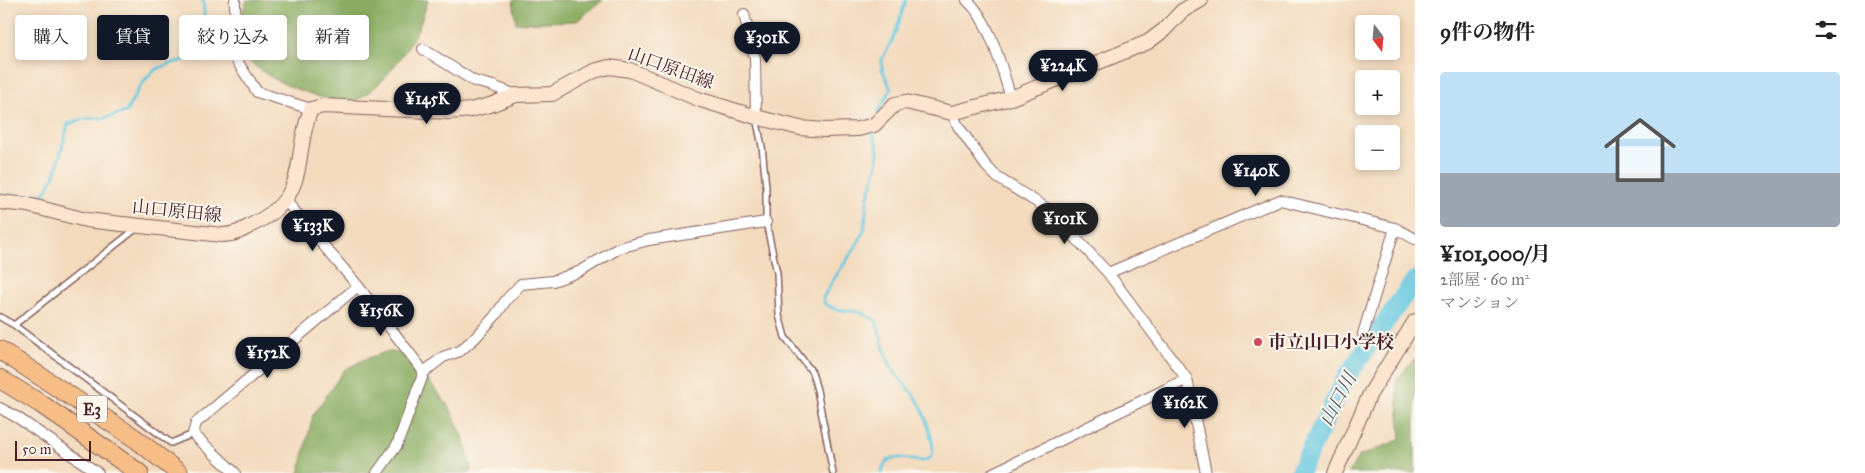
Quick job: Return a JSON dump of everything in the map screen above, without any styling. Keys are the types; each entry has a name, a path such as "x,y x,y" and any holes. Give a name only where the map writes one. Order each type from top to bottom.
{"highway":[{"name":"E3","path":"0,350 136,439 179,473"},
{"name":"E3","path":"0,379 139,473"}],"main road":[{"name":"山口原田線","path":"0,202 28,205 86,220 234,235 273,214 286,201 295,183 306,121 311,109 322,106 464,111 490,105 516,95 552,94 594,72 609,67 630,70 698,99 756,118 800,128 824,130 858,129 874,125 895,104 906,102 952,114 1012,98 1148,42 1164,30 1182,11 1201,0"},
{"path":"1335,473 1370,394 1415,322"}],"street":[{"path":"235,0 236,58 257,92 311,109"},
{"path":"967,0 974,7 986,26 1012,98"},
{"path":"744,14 755,58 756,118"},
{"path":"423,48 474,81 516,95"},
{"path":"952,114 958,126 986,166 998,178 1051,211 1108,273 1187,379 1206,473"},
{"path":"1108,273 1280,200 1395,228 1412,237"},
{"path":"286,201 358,286 424,372"},
{"path":"377,473 397,444 424,372 443,357 460,351 476,337 495,316 506,298 521,284 553,280 581,271 619,248 649,240 766,222"},
{"path":"1363,334 1395,228"},
{"path":"235,473 193,434 196,423 358,286"},
{"path":"993,473 1187,379"},
{"path":"0,408 18,418 98,473"}],"lane":[{"path":"756,118 762,146 766,187 766,222 777,273 779,314 785,337 812,372 833,473"},
{"path":"14,325 139,226"},
{"path":"0,317 14,325 172,443 193,434"}],"green space":[{"path":"247,0 428,0 418,29 397,63 368,93 345,104 287,85 260,70 249,60 287,60 287,15 242,15"},
{"path":"513,0 603,0 577,21 516,23"},
{"path":"385,352 399,352 411,357 451,410 466,444 471,469 470,473 299,473 313,415 344,370 363,360"},
{"path":"1415,358 1415,473 1349,473 1358,457 1401,439 1396,380"}],"waterway":[{"path":"5,196 44,195 56,172 68,124 83,119 104,118 126,112 149,75 166,65 194,55 199,49 204,33 203,0"},
{"path":"878,112 891,89 882,69 882,59 894,37 906,0"},
{"path":"873,130 878,149 878,159 867,201 864,231 823,298 825,304 835,309 860,312 876,321 892,368 912,392 925,416 932,441 932,455 927,460 921,461 891,459 885,463 882,473"},
{"name":"山口川","path":"1299,473 1347,376 1415,280"}],"place":[{"name":"市立山口小学校","path":"1258,342"}]}
